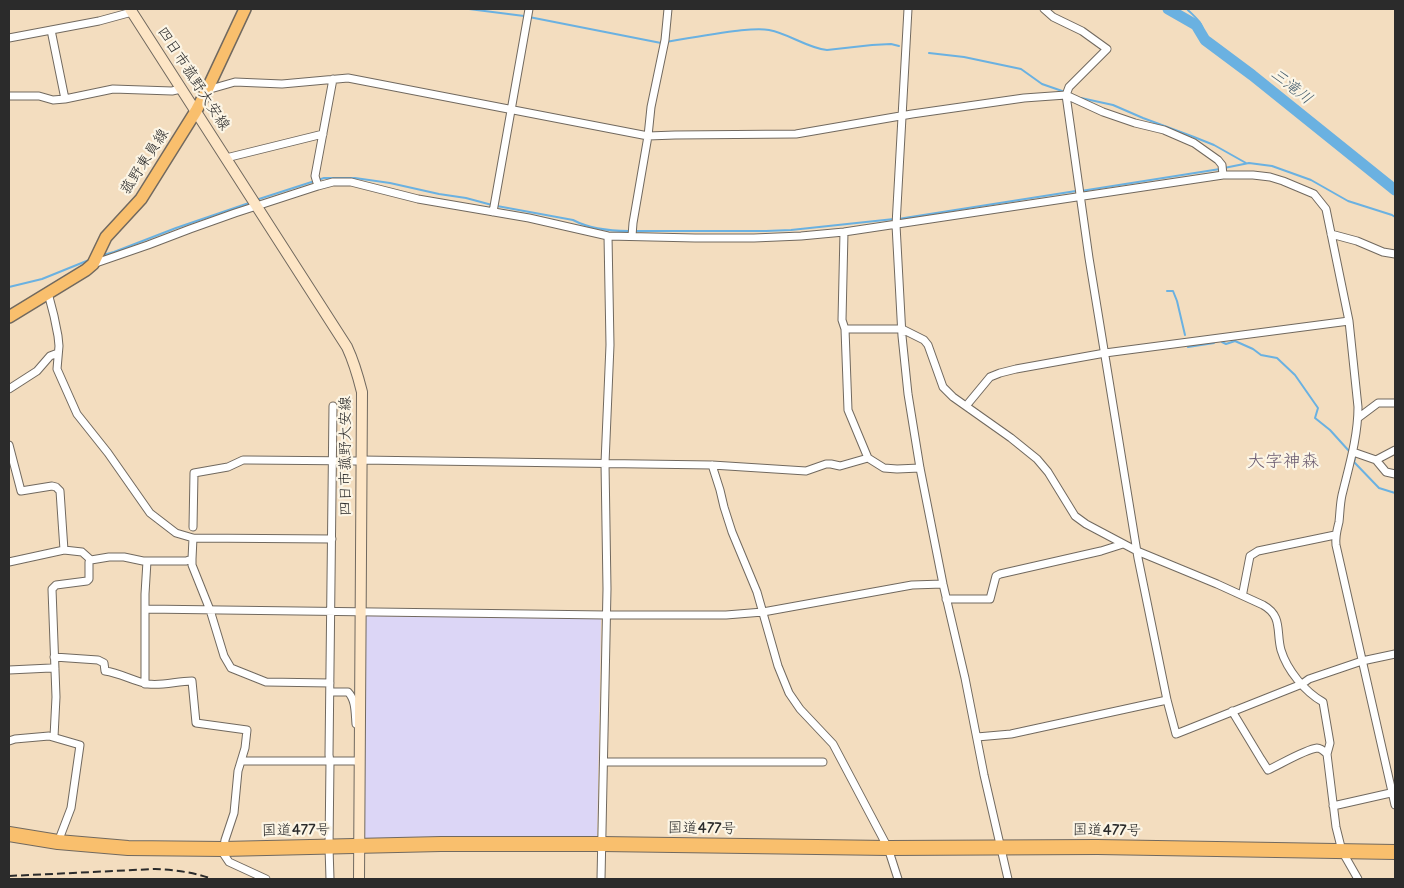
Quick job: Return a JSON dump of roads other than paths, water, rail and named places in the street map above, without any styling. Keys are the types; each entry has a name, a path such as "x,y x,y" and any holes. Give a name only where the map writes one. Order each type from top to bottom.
{"highway":[{"name":"国道477号","path":"9,834 58,842 128,848 223,849 441,844 602,844 1395,852"}],"main road":[{"name":"菰野東員線","path":"9,317 86,270 96,258 106,237 142,199 196,111 245,9"},
{"name":"四日市菰野大安線","path":"131,10 347,348 355,365 362,392 359,879"}],"street":[{"path":"632,236 651,107 665,42 668,9"},
{"path":"908,9 896,221 908,394 920,468 946,599 1008,879"},
{"path":"1044,9 1053,18 1082,31 1107,50 1066,93"},
{"path":"9,38 99,21 131,10"},
{"path":"494,207 528,14"},
{"path":"51,30 65,99"},
{"path":"207,90 235,82 282,84 348,78 648,136 796,134 901,115 1066,93 1103,112 1164,130 1194,142 1218,160 1223,171"},
{"path":"318,185 316,176 322,134 325,130 334,79"},
{"path":"9,96 39,96 53,100 113,89 172,91 181,88"},
{"path":"1066,93 1137,551 1166,700 1176,734 1302,684 1309,679 1362,661 1395,654"},
{"path":"226,158 322,134"},
{"path":"96,258 148,246 255,203 333,182 351,182 418,199 494,207 608,236 695,238 754,238 844,232 896,221 1223,171 1270,177 1298,186 1314,194 1326,209 1349,321 1358,418 1353,452 1335,535 1362,661 1394,792 1395,805"},
{"path":"844,232 842,320 848,410 868,458 884,468 920,468"},
{"path":"1331,234 1357,241 1383,252 1395,254"},
{"path":"601,879 607,589 605,463 610,345 608,236"},
{"path":"48,293 58,336 57,369 79,419 108,453 150,513 176,533 193,538 332,539"},
{"path":"966,406 990,377 1000,373 1105,353 1349,321"},
{"path":"844,329 902,329 924,340 928,344 943,387 1037,459 1048,472 1075,516 1086,524 1137,551 1242,595 1268,608 1275,614 1278,622 1281,649 1286,661 1302,684 1314,697 1323,702 1330,743 1327,754 1333,806 1342,851 1358,879"},
{"path":"9,389 37,371 50,356 58,353"},
{"path":"1358,418 1378,403 1395,402"},
{"path":"330,879 328,847 333,406"},
{"path":"9,445 21,491 52,486 60,491 64,550"},
{"path":"1376,460 1395,450"},
{"path":"1353,452 1376,460 1386,472 1395,474"},
{"path":"193,527 194,473 228,466 243,460 712,465 806,471 826,464 840,466 868,458"},
{"path":"712,465 732,532 757,592 778,666 790,693 800,709 833,744 888,848 898,879"},
{"path":"1242,595 1250,556 1258,551 1335,535"},
{"path":"193,538 192,565 210,610 225,660 231,668 266,682 330,683"},
{"path":"946,599 990,600 996,576 1000,574 1101,551 1123,544"},
{"path":"9,562 64,550 82,552 91,560"},
{"path":"91,560 124,557 147,561 182,562 192,559"},
{"path":"54,737 56,696 52,589 56,585 87,581 89,562 91,560"},
{"path":"145,684 144,609 147,561"},
{"path":"144,609 726,615 763,612 912,585 943,584"},
{"path":"54,657 98,660 104,663 105,671 145,684 158,685 192,681 196,723 247,730 237,783 234,813 224,840 223,849 229,862 266,879"},
{"path":"9,670 55,669"},
{"path":"330,692 348,692 351,695 359,744"},
{"path":"977,737 1020,732 1166,700"},
{"path":"1232,711 1260,760 1268,770 1315,748 1322,749 1327,754"},
{"path":"9,741 24,738 54,737 80,745 71,808 58,842"},
{"path":"241,761 359,762"},
{"path":"604,762 823,762"},
{"path":"1333,806 1394,792"}],"waterway":[{"path":"469,9 524,16 661,43"},
{"name":"三滝川","path":"1168,9 1196,25 1205,40 1252,75 1395,190"},
{"path":"1187,9 1202,26 1205,40"},
{"path":"666,42 735,31 761,29 777,32 812,47 827,50 872,45 891,44 899,46"},
{"path":"929,53 964,57 1021,69 1042,84 1065,92"},
{"path":"1081,98 1113,105 1214,145 1246,163"},
{"path":"1224,168 1249,163 1272,166 1311,180 1348,201 1395,217"},
{"path":"1081,191 1220,169"},
{"path":"256,200 324,178 355,178 390,183 492,205"},
{"path":"898,219 1076,191"},
{"path":"103,255 249,203"},
{"path":"497,206 573,220 586,226 601,229 629,231"},
{"path":"634,231 791,230 894,219"},
{"path":"9,287 42,279 89,260"},
{"path":"1167,291 1173,291 1185,335"},
{"path":"1222,342 1226,344 1235,341 1261,355 1277,358 1295,375 1318,408 1315,418 1330,430 1349,451"},
{"path":"1188,347 1214,343"},
{"path":"1355,459 1354,462 1379,488 1395,493"}],"railway":[{"path":"9,876 155,869 184,872 212,879"}],"district":[{"name":"大字神森","path":"1283,462"}]}
